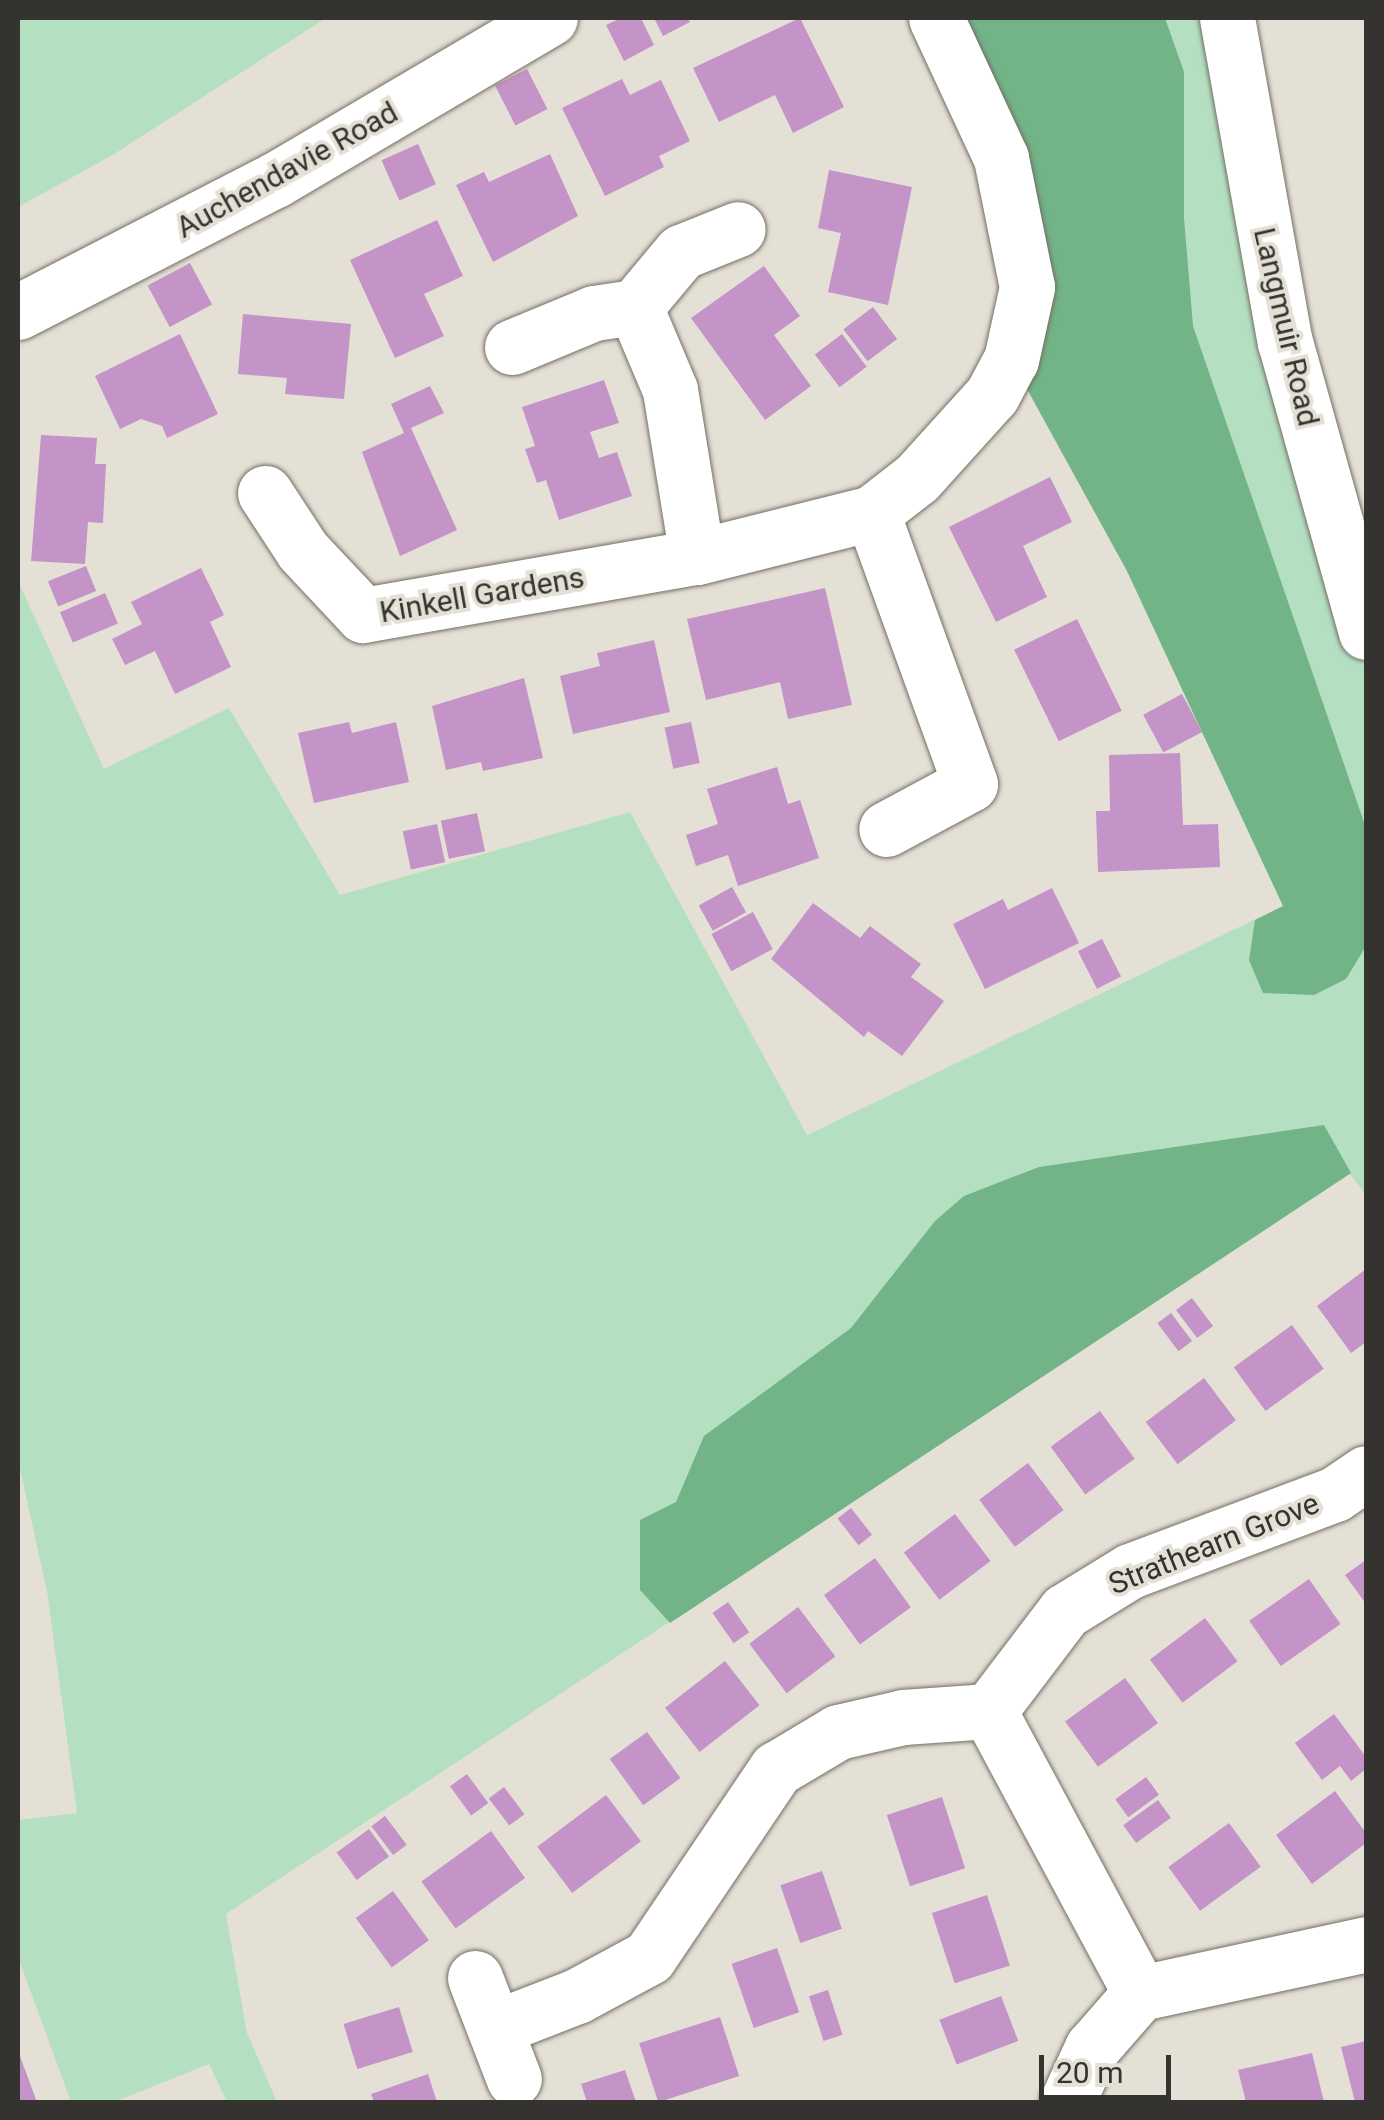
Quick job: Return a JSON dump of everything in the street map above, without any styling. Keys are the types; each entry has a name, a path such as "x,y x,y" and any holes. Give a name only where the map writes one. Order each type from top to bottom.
{"street":[{"name":"Auchendavie Road","path":"18,312 276,180 550,18"},
{"name":"Kinkell Gardens","path":"265,493 303,551 363,615 697,557 872,513 917,478 992,395 1011,360 1027,288 1001,158 936,18"},
{"name":"Langmuir Road","path":"1226,18 1286,342 1366,632"},
{"path":"512,347 594,313 635,307 681,252 738,229"},
{"path":"635,307 670,390 697,557"},
{"path":"872,513 970,784 886,829"},
{"name":"Strathearn Grove","path":"989,1711 1065,1612 1130,1571 1335,1494 1366,1473"},
{"path":"497,2027 577,1996 649,1957 776,1769 838,1732 904,1717 989,1711 1140,1993"},
{"path":"1067,2102 1092,2048 1140,1993 1366,1944"},
{"path":"475,1978 497,2027 514,2080"}],"green space":[{"path":"18,18 326,18 111,156 18,207"},
{"path":"936,18 1227,18 1366,632 1366,1195 1350,1174 226,1914 247,2033 277,2102 227,2102 209,2064 114,2102 71,2102 18,1957 18,1820 77,1813 47,1591 18,1460 18,581 104,769 229,708 340,895 630,812 807,1135 1283,906 1127,571 1011,360 1027,287"},
{"path":"936,18 1165,18 1184,72 1184,218 1193,326 1366,828 1366,946 1346,979 1314,995 1263,993 1249,960 1255,920 1283,906 1127,571 1011,360 1027,287"},
{"path":"1324,1125 1351,1173 670,1623 640,1590 640,1520 676,1502 704,1436 851,1328 935,1221 964,1196 1039,1167"}],"building":[{"path":"621,18 641,18 654,45 624,61 606,25"},
{"path":"654,18 688,18 690,22 663,36"},
{"path":"800,18 844,107 793,133 775,95 719,122 693,68"},
{"path":"527,69 547,109 515,125 495,85"},
{"path":"622,79 630,95 661,80 690,141 659,156 664,167 605,196 562,108"},
{"path":"418,144 436,184 399,200 381,160"},
{"path":"550,154 578,216 493,262 456,185 484,172 489,182"},
{"path":"829,170 912,187 888,305 828,292 841,233 818,228"},
{"path":"437,220 463,276 424,294 444,336 395,358 350,260"},
{"path":"190,263 212,304 170,327 148,286"},
{"path":"764,266 800,316 774,335 811,386 765,420 691,318"},
{"path":"873,307 897,339 868,361 843,329"},
{"path":"243,314 351,324 344,399 285,394 287,378 238,374"},
{"path":"180,334 218,414 167,438 162,426 141,419 120,429 95,376"},
{"path":"842,334 867,367 840,387 815,354"},
{"path":"604,380 619,423 590,432 599,458 617,452 632,496 559,520 546,480 537,483 525,449 535,446 522,407"},
{"path":"430,386 444,413 411,428 457,530 400,556 362,452 404,433 391,404"},
{"path":"41,435 97,438 95,464 106,464 103,523 88,522 85,564 31,561"},
{"path":"1050,477 1072,522 1023,546 1047,597 996,622 949,527"},
{"path":"86,566 96,591 58,606 48,581"},
{"path":"201,568 224,615 210,622 231,667 175,694 155,651 125,665 112,639 142,624 131,602"},
{"path":"825,588 852,705 788,719 780,682 706,700 687,619"},
{"path":"105,593 118,623 73,643 60,612"},
{"path":"1077,619 1122,711 1059,741 1014,650"},
{"path":"654,640 670,712 573,734 560,676 600,666 597,653"},
{"path":"524,678 543,758 483,771 481,762 446,770 432,706"},
{"path":"1182,694 1202,732 1163,753 1143,715"},
{"path":"349,722 352,733 396,722 409,782 314,803 298,733"},
{"path":"691,722 700,763 673,769 665,728"},
{"path":"1180,753 1183,825 1218,824 1220,867 1098,872 1096,811 1110,811 1109,755"},
{"path":"777,767 788,804 800,800 819,858 738,886 728,855 696,866 686,835 718,824 707,789"},
{"path":"477,813 485,851 449,859 441,821"},
{"path":"437,824 445,862 411,869 403,831"},
{"path":"732,887 746,912 713,931 699,905"},
{"path":"1052,888 1079,943 985,989 953,924 1003,899 1008,910"},
{"path":"813,903 860,938 870,926 921,964 911,977 944,1001 902,1056 868,1031 864,1037 771,959"},
{"path":"753,912 773,949 731,971 712,934"},
{"path":"1102,939 1121,976 1097,989 1078,951"},
{"path":"1366,1269 1366,1342 1351,1353 1317,1306"},
{"path":"1192,1298 1213,1326 1197,1338 1176,1310"},
{"path":"1171,1313 1192,1341 1178,1351 1157,1323"},
{"path":"1292,1325 1324,1369 1265,1411 1234,1367"},
{"path":"1204,1378 1236,1420 1178,1464 1146,1422"},
{"path":"1100,1411 1135,1459 1085,1495 1051,1447"},
{"path":"1028,1463 1064,1510 1015,1547 979,1500"},
{"path":"851,1508 872,1535 859,1545 838,1518"},
{"path":"955,1514 991,1561 939,1600 904,1553"},
{"path":"875,1558 911,1607 860,1644 824,1595"},
{"path":"1366,1560 1366,1604 1345,1575"},
{"path":"1309,1579 1341,1624 1281,1666 1249,1621"},
{"path":"728,1602 749,1632 734,1643 712,1613"},
{"path":"798,1607 835,1657 787,1693 749,1644"},
{"path":"1205,1618 1237,1661 1182,1703 1150,1660"},
{"path":"725,1661 759,1705 700,1752 665,1708"},
{"path":"1125,1678 1158,1723 1098,1767 1065,1721"},
{"path":"1334,1714 1366,1757 1366,1769 1351,1781 1340,1766 1322,1780 1295,1743"},
{"path":"647,1732 681,1778 643,1805 610,1759"},
{"path":"467,1774 488,1803 471,1815 450,1786"},
{"path":"1146,1777 1159,1795 1128,1817 1115,1799"},
{"path":"504,1787 524,1814 509,1826 489,1798"},
{"path":"1335,1791 1366,1833 1366,1843 1312,1884 1276,1835"},
{"path":"606,1795 641,1841 572,1893 537,1847"},
{"path":"942,1797 965,1868 910,1886 887,1815"},
{"path":"1158,1800 1171,1818 1136,1843 1123,1825"},
{"path":"385,1816 407,1845 393,1855 371,1826"},
{"path":"1229,1823 1261,1867 1200,1911 1168,1867"},
{"path":"369,1829 389,1857 357,1880 337,1853"},
{"path":"491,1831 525,1878 456,1928 421,1882"},
{"path":"822,1871 842,1929 800,1943 780,1885"},
{"path":"393,1891 429,1940 392,1967 356,1918"},
{"path":"987,1895 1010,1965 955,1983 932,1913"},
{"path":"777,1948 799,2012 754,2028 732,1964"},
{"path":"828,1990 843,2035 824,2041 809,1996"},
{"path":"1001,1996 1018,2041 957,2064 939,2020"},
{"path":"399,2007 413,2052 357,2069 344,2024"},
{"path":"720,2017 739,2076 658,2102 639,2043"},
{"path":"1366,2041 1366,2102 1355,2102 1341,2047"},
{"path":"18,2051 37,2102 18,2102"},
{"path":"1312,2053 1324,2102 1246,2102 1238,2070"},
{"path":"625,2070 636,2102 587,2102 581,2084"},
{"path":"428,2074 437,2102 374,2102 371,2094"}]}
